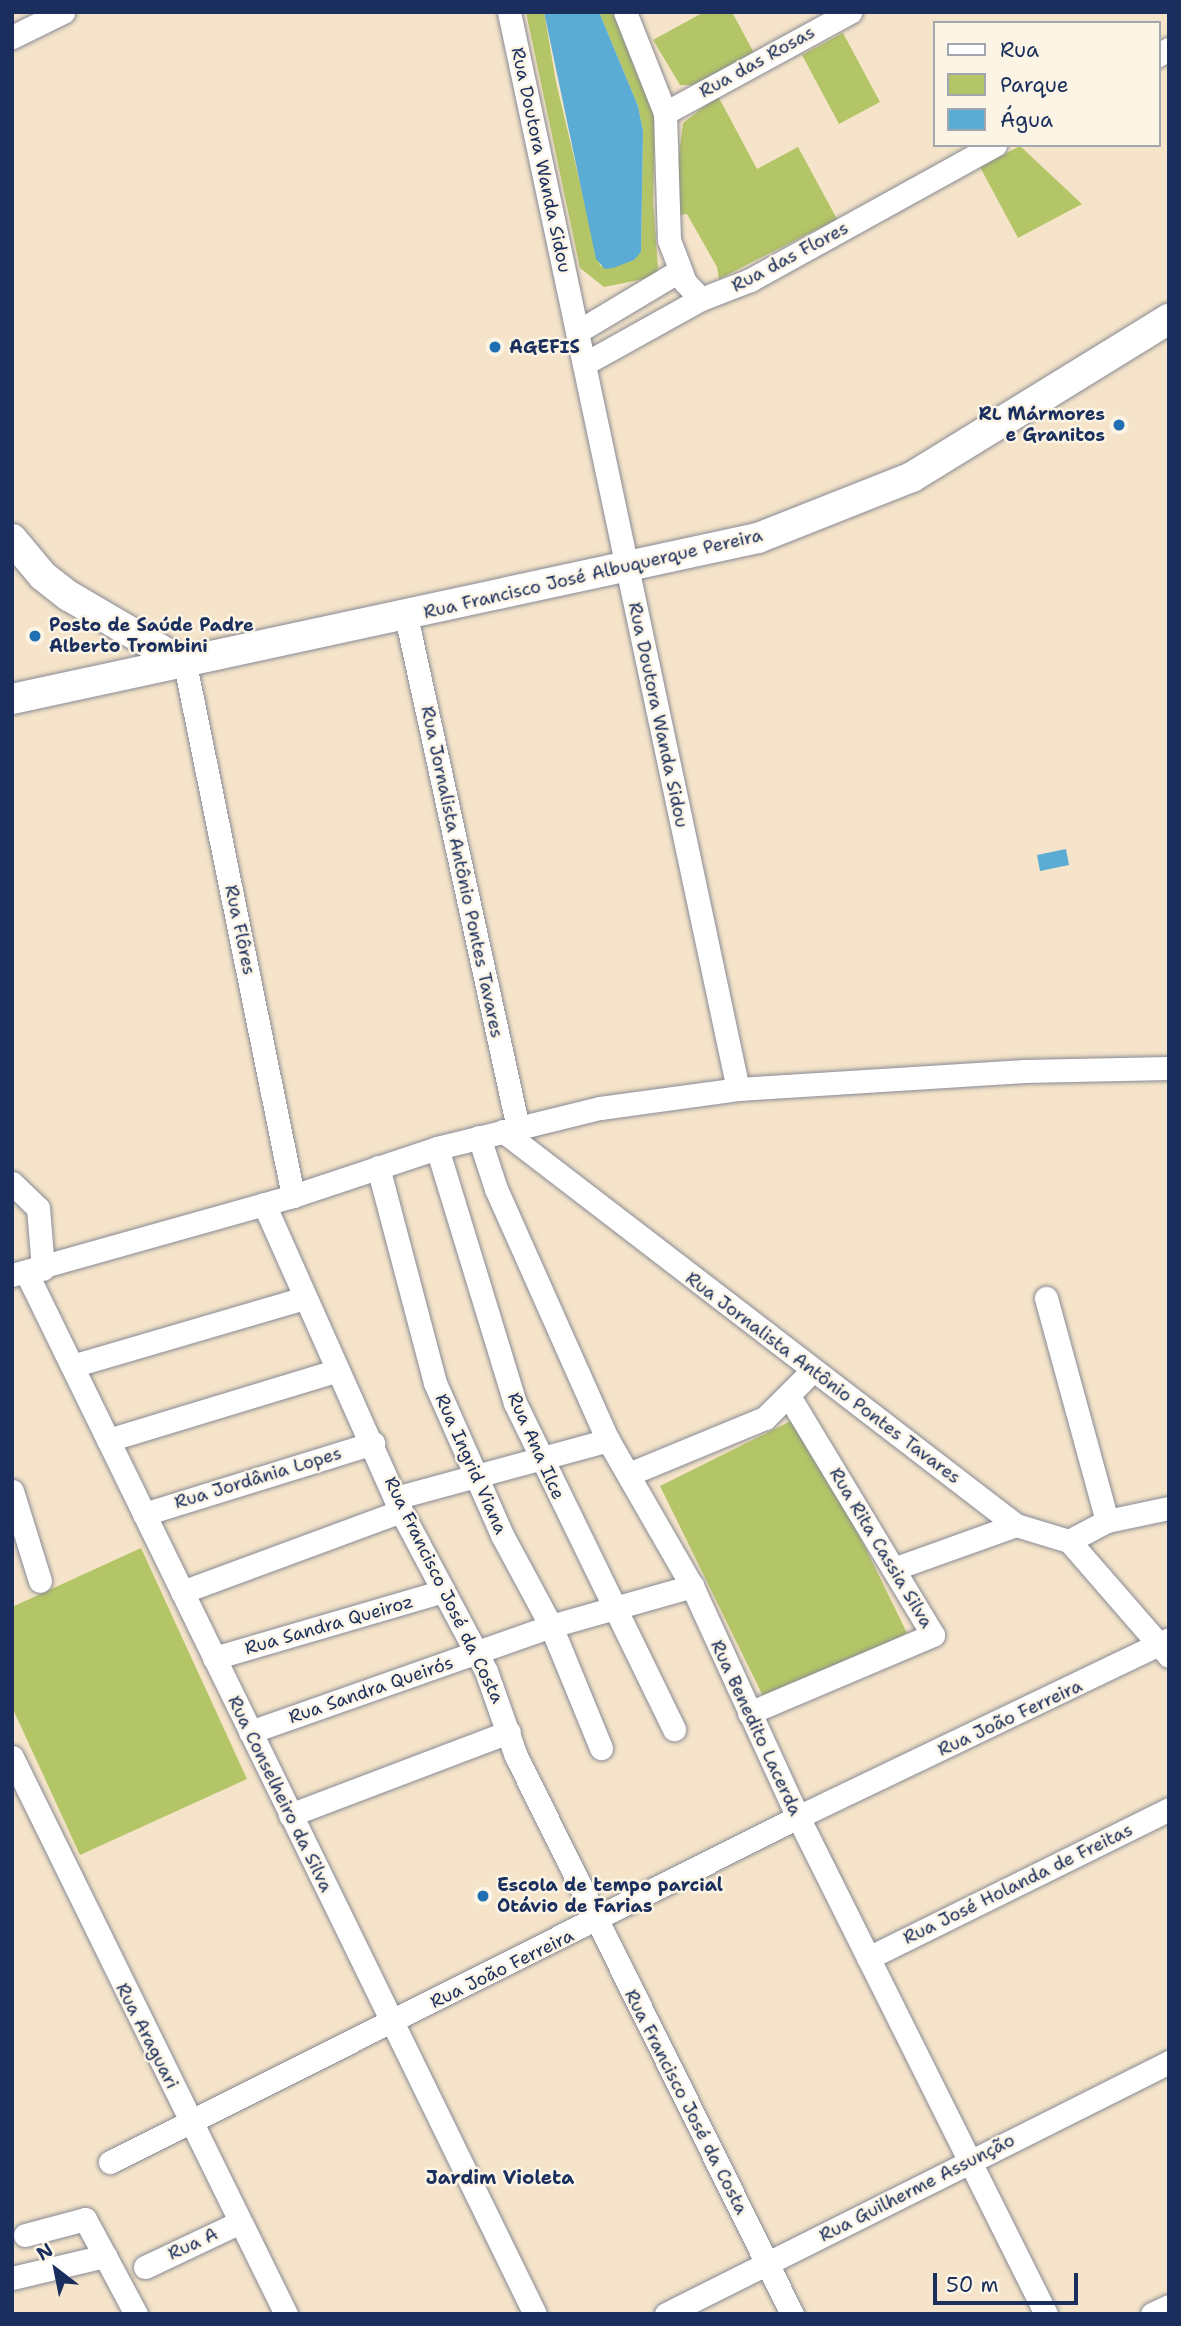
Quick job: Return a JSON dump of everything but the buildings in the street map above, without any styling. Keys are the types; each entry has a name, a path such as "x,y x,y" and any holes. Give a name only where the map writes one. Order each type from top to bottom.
{"main road":[{"name":"Rua Francisco José Albuquerque Pereira","path":"12,699 185,664 758,538 912,477 1169,319"},
{"path":"12,539 43,576 69,596 185,664"}],"street":[{"path":"12,37 62,12"},
{"name":"Rua Doutora Wanda Sidou","path":"509,12 738,1089"},
{"path":"625,12 665,113 669,240 680,271 701,299"},
{"name":"Rua das Rosas","path":"665,113 850,12"},
{"name":"Rua das Flores","path":"584,364 701,299 750,280 991,147"},
{"path":"577,332 680,271"},
{"name":"Rua Jornalista Antônio Pontes Tavares","path":"406,616 511,1130 812,1371 1016,1525 1069,1541"},
{"name":"Rua Flôres","path":"185,664 293,1196"},
{"path":"12,1183 38,1208 28,1272 293,1196 437,1148 600,1108 738,1089 1024,1071 1169,1068"},
{"name":"Rua Benedito Lacerda","path":"479,1137 496,1189 608,1440 692,1587 798,1818 972,2158 1046,2314"},
{"name":"Rua Ana Ilce","path":"437,1148 496,1352 539,1460 674,1729"},
{"name":"Rua Ingrid Viana","path":"378,1167 435,1384 474,1475 551,1626 601,1748"},
{"name":"Rua Francisco José da Costa","path":"264,1204 373,1443 398,1505 475,1653 596,1922 792,2314"},
{"name":"Rua Conselheiro da Silva","path":"28,1272 107,1440 535,2314"},
{"path":"72,1366 305,1298"},
{"path":"1046,1298 1107,1521"},
{"path":"107,1440 338,1370"},
{"path":"629,1474 765,1418 790,1398 812,1371"},
{"name":"Rua Rita Cassia Silva","path":"749,1713 933,1636 896,1568 790,1398"},
{"path":"182,1592 474,1475 608,1440"},
{"name":"Rua Jordânia Lopes","path":"144,1514 373,1443"},
{"path":"12,1491 40,1581"},
{"path":"1165,1648 1069,1541 1107,1521 1169,1508"},
{"path":"896,1568 1016,1525"},
{"name":"Rua Sandra Queirós","path":"250,1732 551,1626 692,1587"},
{"name":"Rua Sandra Queiroz","path":"214,1658 443,1591"},
{"name":"Rua João Ferreira","path":"110,2162 596,1922 798,1818 1165,1648"},
{"path":"290,1815 509,1732"},
{"name":"Rua Araguari","path":"12,1756 240,2222 281,2312"},
{"name":"Rua José Holanda de Freitas","path":"868,1958 1169,1809"},
{"name":"Rua Guilherme Assunção","path":"666,2314 768,2266 972,2158 1169,2062"},
{"path":"25,2235 85,2219 136,2314"},
{"name":"Rua A","path":"145,2267 240,2222"},
{"path":"12,2278 105,2256"},
{"path":"1152,2314 1169,2306"}],"green space":[{"path":"526,12 544,12 556,82 600,266 641,252 643,131 638,106 599,12 612,12 632,51 655,119 653,202 658,268 654,281 649,278 604,287 580,268"},
{"path":"704,12 732,12 754,53 692,85 680,85 653,40"},
{"path":"843,33 880,102 839,124 802,55"},
{"path":"718,96 757,169 798,147 837,219 719,279 717,267 687,214 677,215 676,179 683,123"},
{"path":"1021,147 1082,204 1018,238 980,167"},
{"path":"801,1416 907,1633 766,1702 660,1486"},
{"path":"141,1548 247,1779 80,1855 12,1707 12,1607"}],"water":[{"path":"544,12 599,12 638,106 643,131 641,252 634,260 613,268 605,269 596,259"},
{"path":"1066,849 1069,865 1040,871 1037,855"}],"place":[{"name":"AGEFIS","path":"495,347"},
{"name":"RL Mármores e Granitos","path":"1119,425"},
{"name":"Posto de Saúde Padre Alberto Trombini","path":"35,636"},
{"name":"Escola de tempo parcial Otávio de Farias","path":"483,1896"}],"district":[{"name":"Jardim Violeta","path":"500,2178"}]}
